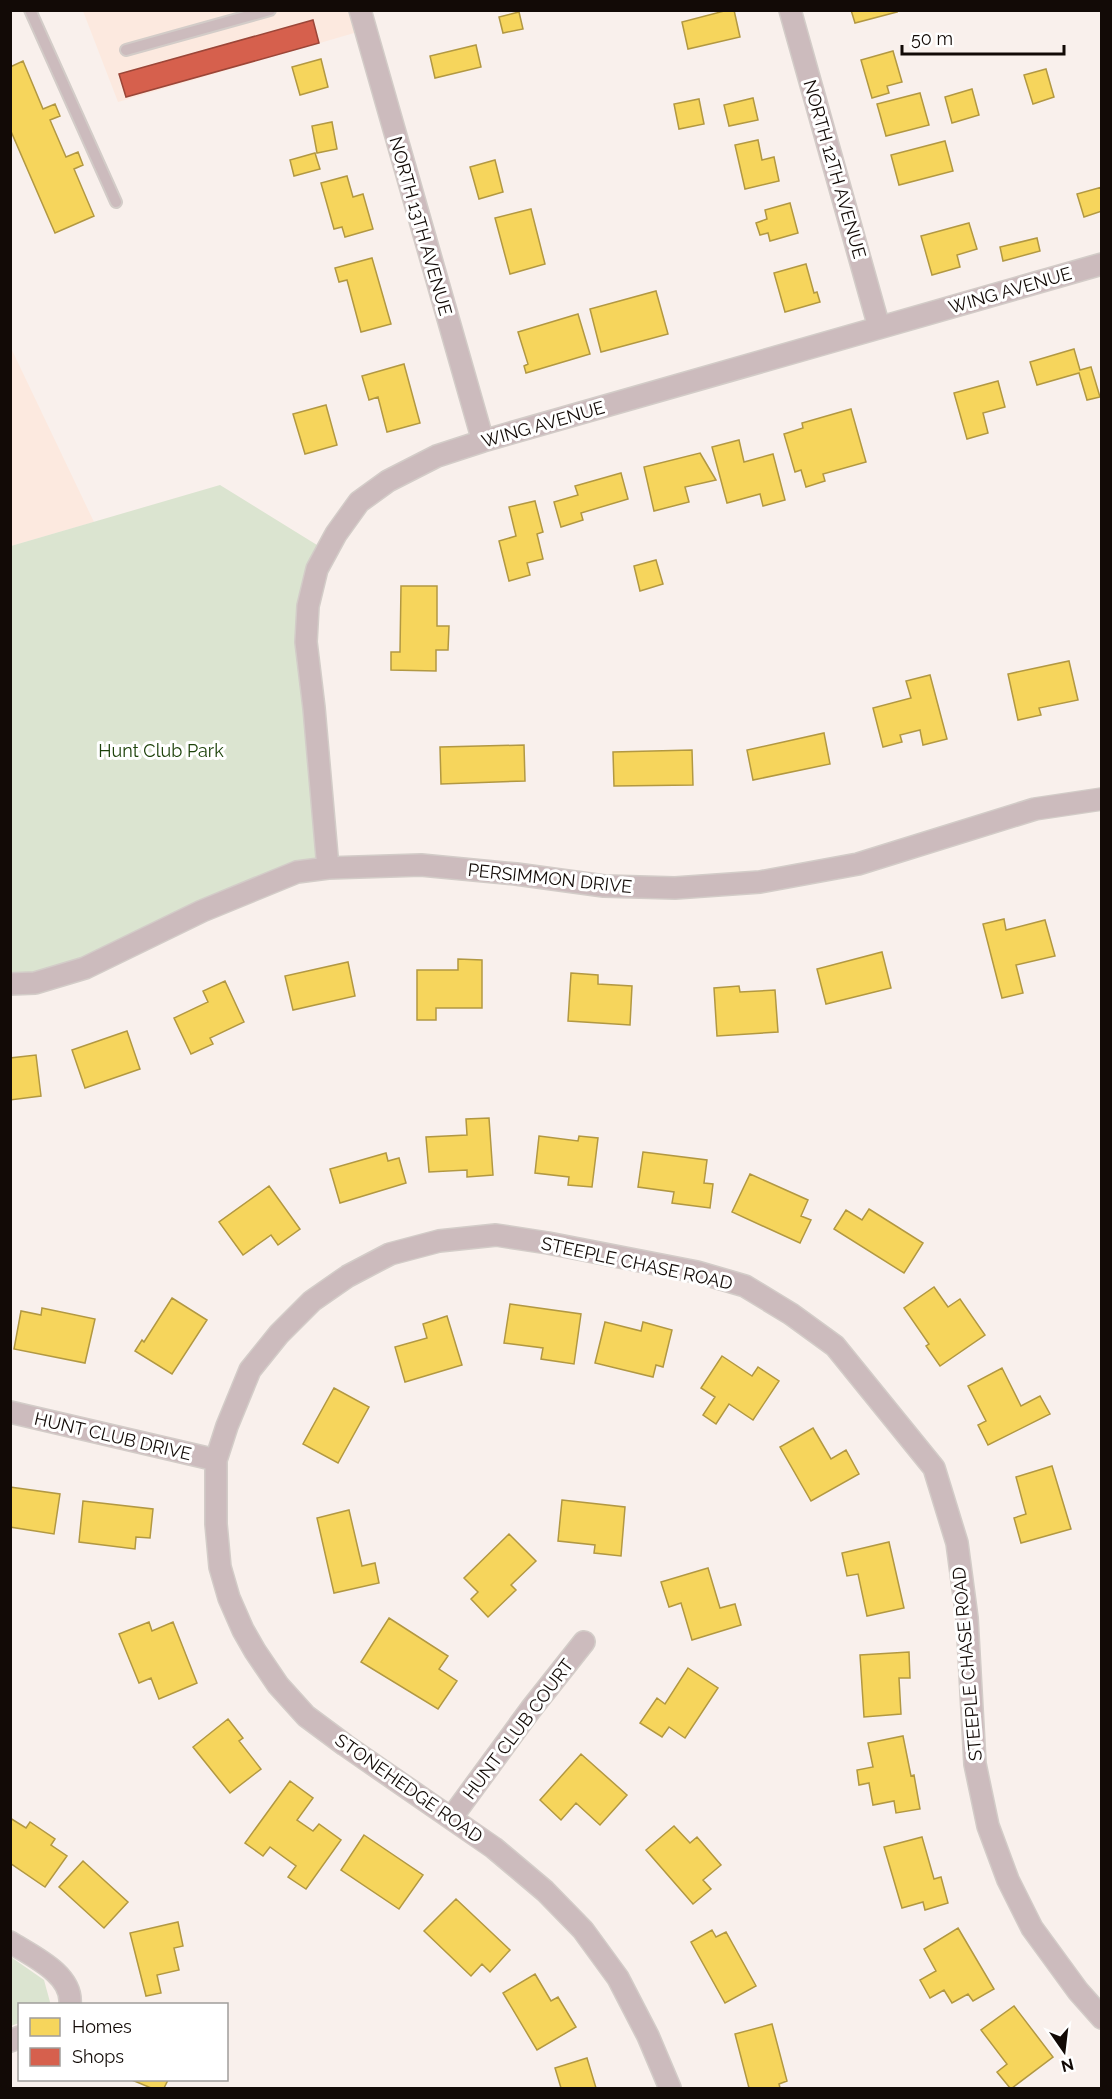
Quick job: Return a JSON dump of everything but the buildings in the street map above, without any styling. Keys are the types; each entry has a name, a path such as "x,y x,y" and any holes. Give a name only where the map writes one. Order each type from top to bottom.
{"street":[{"name":"NORTH 13TH AVENUE","path":"360,10 483,441"},
{"name":"NORTH 12TH AVENUE","path":"790,10 879,327"},
{"name":"WING AVENUE","path":"328,868 306,642 308,606 317,569 336,534 359,502 388,481 436,456 1101,264"},
{"name":"PERSIMMON DRIVE","path":"10,984 35,983 85,968 202,911 297,872 328,868 421,865 516,874 604,886 675,888 760,882 858,864 1035,809 1101,799"},
{"name":"STEEPLE CHASE ROAD","path":"216,1460 250,1370 287,1326 312,1301 348,1276 390,1254 439,1241 496,1235 697,1272 745,1286 791,1314 835,1346 934,1468 957,1543 967,1618 975,1764 988,1826 1008,1880 1032,1928 1078,1991 1101,2018"},
{"name":"HUNT CLUB DRIVE","path":"10,1412 216,1460"},
{"name":"STONEHEDGE ROAD","path":"216,1460 216,1524 220,1568 229,1598 243,1630 278,1685 306,1716 503,1855 545,1891 584,1930 618,1978 648,2036 670,2088"},
{"name":"HUNT CLUB COURT","path":"452,1817 531,1709 584,1642"},
{"path":"10,1942 57,1973 71,1995 70,2003"}],"lane":[{"path":"30,10 116,202"},
{"path":"126,50 270,10"}],"shaded area":[{"path":"83,11 355,11 361,31 118,102"},
{"path":"10,346 94,522 11,546 10,546"}],"green space":[{"name":"Hunt Club Park","path":"220,485 317,545 301,591 320,857 297,872 90,958 31,976 11,976 11,546"},
{"path":"11,1957 44,1980 50,2002 18,2003 18,2023 11,2026"}]}
